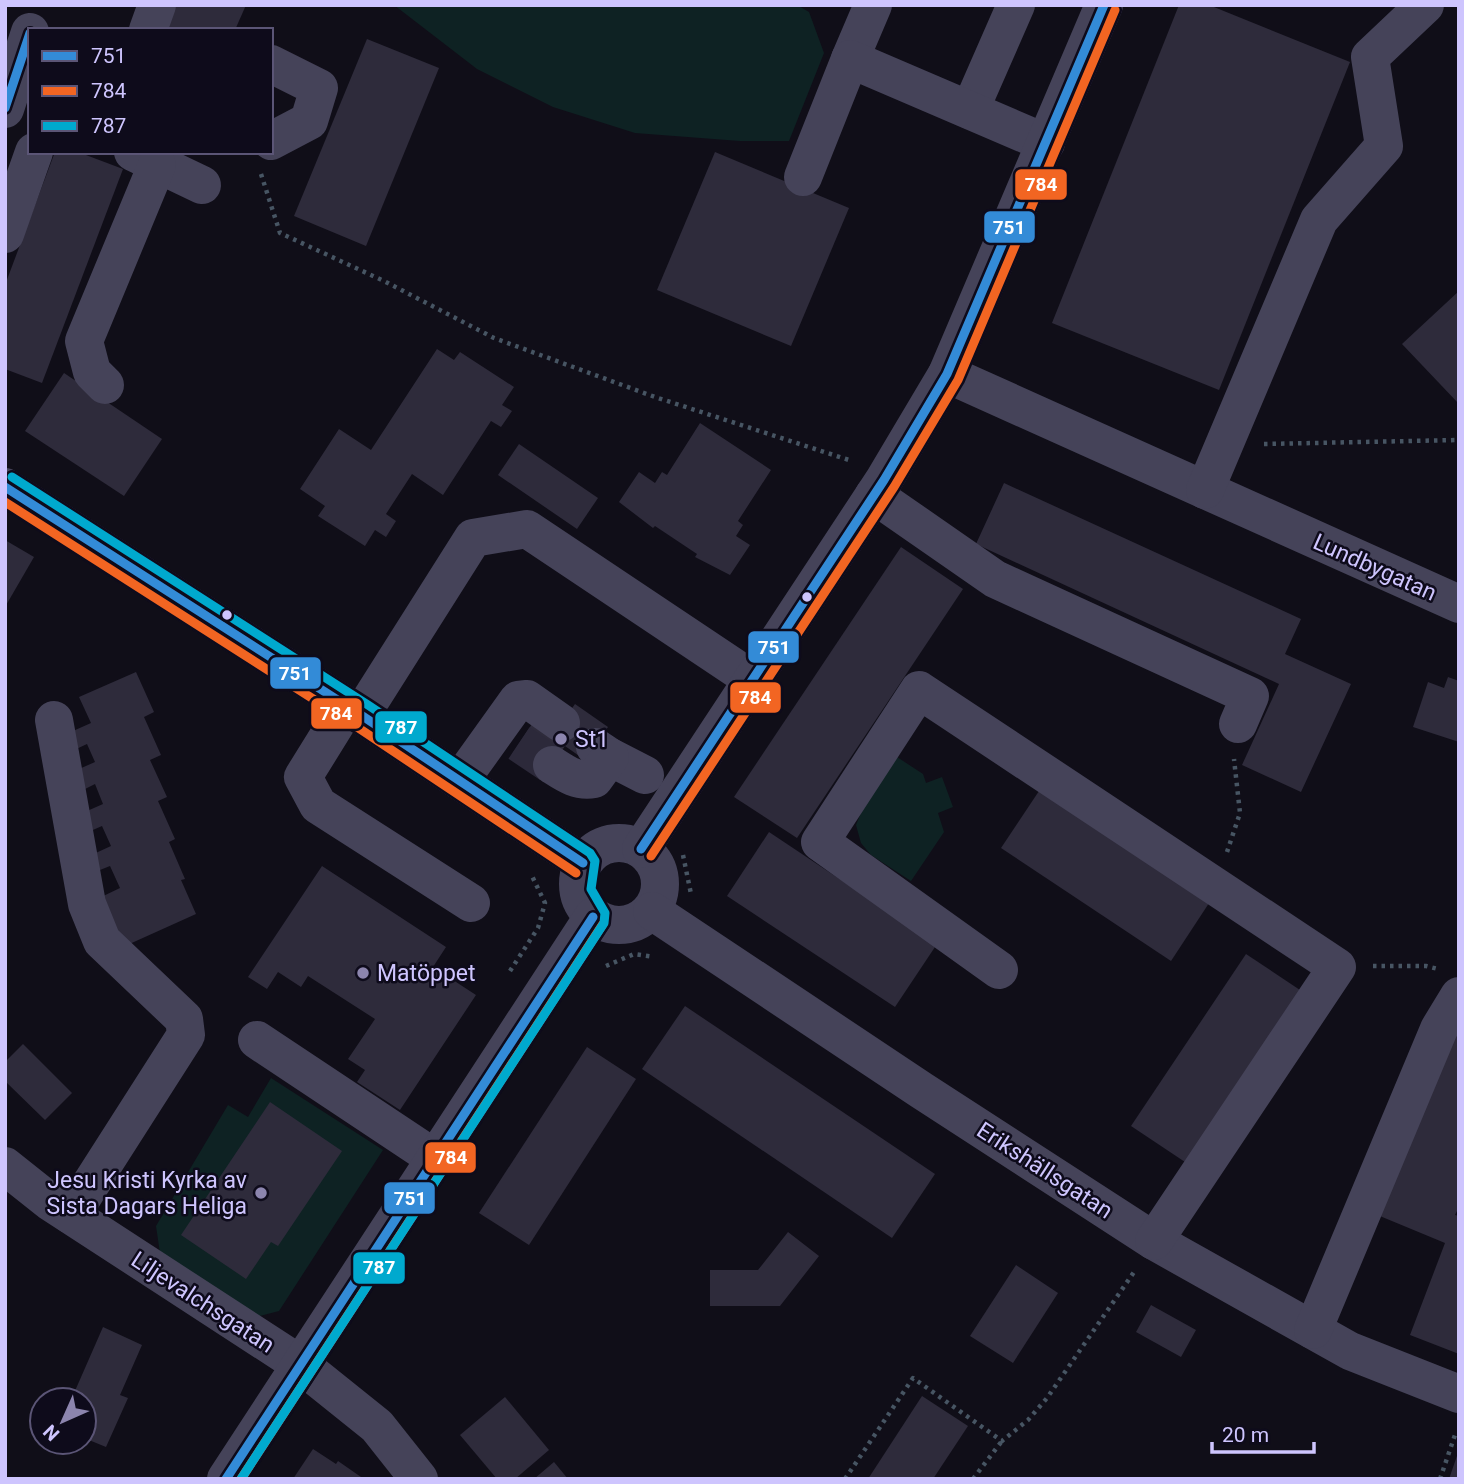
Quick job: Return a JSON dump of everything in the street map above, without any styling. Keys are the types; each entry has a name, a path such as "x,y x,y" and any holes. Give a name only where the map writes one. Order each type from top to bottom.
{"street":[{"path":"149,28 158,5"},
{"path":"803,177 873,5"},
{"path":"970,110 1016,5"},
{"path":"641,849 874,495 947,374 1104,5"},
{"path":"1205,490 1319,220 1384,146 1370,57 1425,5"},
{"path":"13,94 28,44"},
{"path":"850,59 1046,143"},
{"path":"273,65 319,88 309,121 273,146"},
{"path":"5,234 33,154"},
{"path":"104,385 92,372 84,341 145,159 202,185"},
{"name":"Lundbygatan","path":"947,374 1459,604"},
{"path":"5,486 354,710 583,863"},
{"path":"874,495 995,579 1250,696 1238,724"},
{"path":"471,902 318,805 303,777 354,710 473,538 527,529 753,680"},
{"path":"999,970 820,842 919,690 1337,967 1145,1254"},
{"path":"460,781 509,735 518,700 527,699 561,723"},
{"path":"54,720 87,904 102,941 184,1019 186,1035 71,1215"},
{"path":"552,765 569,777 584,781 594,779 602,752 645,775"},
{"path":"628,843 641,849 648,853 659,871 660,893 652,911 634,924 614,926 593,917 580,899 578,876 583,863 588,856 605,845 628,843"},
{"name":"Erikshällsgatan","path":"652,911 921,1090 1145,1254 1313,1330 1350,1351 1459,1394"},
{"path":"226,1479 593,917"},
{"path":"1313,1330 1439,1029 1453,984"},
{"path":"257,1040 436,1159"},
{"name":"Liljevalchsgatan","path":"5,1166 71,1215 301,1365 377,1426 419,1479"}],"path":[{"path":"265,154 280,233 384,281 494,338 655,397 852,461"},
{"path":"1224,444 1459,440"},
{"path":"1215,887 1240,813 1233,765 1238,724"},
{"path":"508,975 538,928 545,903 534,877 520,862 539,833"},
{"path":"604,967 634,954 676,961 693,937"},
{"path":"1337,967 1426,965 1453,984"},
{"path":"974,1479 1002,1441 1028,1420 1047,1398 1145,1254"},
{"path":"845,1479 913,1378 1002,1441"},
{"path":"1440,1479 1456,1432"}],"green space":[{"path":"394,5 797,5 809,12 824,53 789,141 740,141 635,133 553,107 477,69"},
{"path":"897,757 923,774 926,783 942,777 953,807 938,813 944,832 911,881 871,855 861,843 856,825 863,808"},
{"path":"271,1078 383,1150 279,1311 244,1320 162,1267 156,1226 228,1105 248,1117"}],"building":[{"path":"162,5 246,5 236,28 153,28"},
{"path":"1179,5 1209,5 1350,62 1219,390 1052,323"},
{"path":"367,39 439,68 366,246 294,216"},
{"path":"715,152 849,208 791,346 657,290"},
{"path":"54,154 83,154 123,169 42,383 5,369 5,285"},
{"path":"1459,291 1459,404 1402,344"},
{"path":"437,349 454,360 460,352 514,387 502,405 512,411 501,427 491,421 443,495 412,474 386,514 396,521 386,537 375,530 365,546 318,516 325,506 300,489 339,429 371,450"},
{"path":"64,373 162,439 124,496 25,431"},
{"path":"700,423 771,470 738,521 743,525 736,536 750,545 730,575 695,557 697,554 655,526 653,528 619,502 639,472 655,483 662,472 667,475"},
{"path":"519,444 598,498 577,529 498,475"},
{"path":"1004,483 1301,619 1285,654 1351,684 1301,792 1242,765 1279,684 976,544"},
{"path":"5,540 34,557 5,607"},
{"path":"901,547 963,589 797,838 734,797"},
{"path":"136,672 154,712 144,717 161,755 150,760 167,797 158,801 175,839 169,842 185,879 181,880 196,914 125,946 97,899 120,888 110,866 95,872 87,857 111,846 102,826 86,833 78,815 103,804 95,784 79,792 70,773 95,762 87,744 72,751 64,735 91,723 79,697"},
{"path":"1448,677 1459,681 1459,742 1413,727 1428,682 1444,688"},
{"name":"St1","path":"575,704 608,727 585,760 565,746 544,776 512,754 534,721 554,734"},
{"path":"1045,782 1215,894 1171,961 1001,848"},
{"path":"769,832 937,944 895,1007 727,896"},
{"path":"322,866 446,947 433,967 476,995 400,1110 357,1082 365,1070 348,1059 375,1019 308,976 301,987 278,972 267,989 248,977"},
{"path":"1246,954 1306,994 1191,1166 1131,1126"},
{"path":"685,1006 935,1174 892,1238 642,1069"},
{"path":"1459,1015 1459,1207 1455,1215 1459,1216 1459,1354 1410,1335 1445,1243 1375,1214"},
{"path":"23,1044 72,1093 45,1120 5,1081 5,1062"},
{"path":"587,1047 636,1079 529,1245 479,1213"},
{"name":"Jesu Kristi Kyrka av Sista Dagars Heliga","path":"270,1102 342,1151 278,1246 271,1242 246,1279 181,1235"},
{"path":"788,1232 819,1256 780,1306 710,1306 710,1270 758,1270"},
{"path":"1016,1265 1058,1293 1013,1363 970,1336"},
{"path":"1151,1305 1196,1330 1181,1357 1136,1332"},
{"path":"103,1327 142,1345 120,1395 128,1398 106,1447 98,1444 98,1386 77,1386"},
{"path":"922,1396 968,1426 933,1479 868,1479"},
{"path":"505,1397 549,1450 515,1479 497,1479 460,1435"},
{"path":"313,1449 336,1464 338,1461 361,1477 293,1479"},
{"path":"1458,1453 1459,1479 1449,1479"},
{"path":"554,1462 568,1479 534,1479"}],"tunnel":[{"path":"519,743 552,765"}],"transit line":[{"name":"751","path":"641,849 884,480 947,374 1104,5"},
{"name":"784","path":"651,856 894,487 958,380 1115,10"},
{"name":"751","path":"5,108 28,39"},
{"name":"787","path":"12,477 368,705 590,853 595,861 591,889 605,913 604,923 241,1479"},
{"name":"751","path":"5,487 361,715 583,863"},
{"name":"784","path":"5,502 354,725 576,873"},
{"name":"751","path":"226,1479 593,917"},
{"name":"784","path":"241,1479 603,924"}],"place":[{"name":"St1","path":"561,739"},
{"name":"Matöppet","path":"363,973"},
{"name":"Jesu Kristi Kyrka av Sista Dagars Heliga","path":"261,1193"}]}
